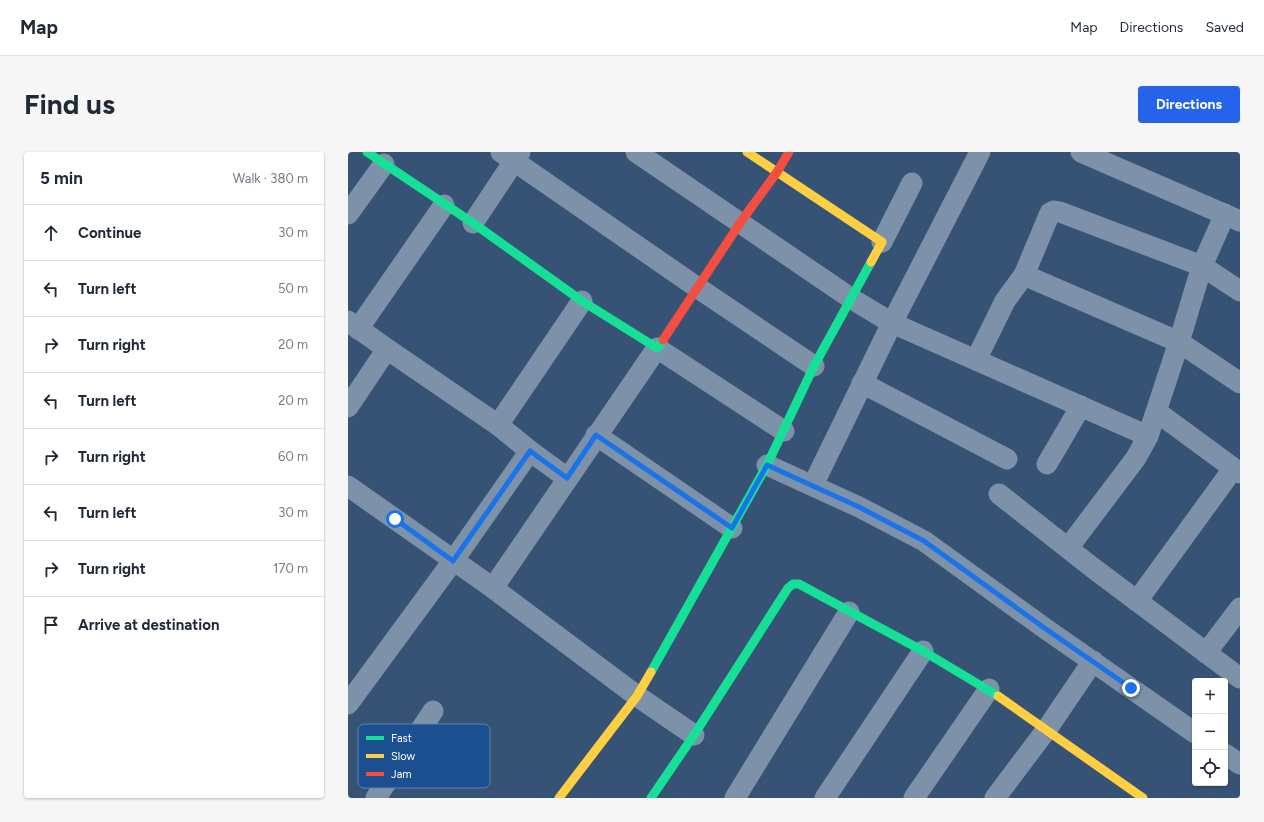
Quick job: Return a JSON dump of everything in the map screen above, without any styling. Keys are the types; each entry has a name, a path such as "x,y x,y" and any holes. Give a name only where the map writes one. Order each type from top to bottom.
{"street":[{"path":"367,152 473,223 582,301 784,431"},
{"path":"636,152 852,299 892,323 1148,436"},
{"path":"747,152 882,242"},
{"path":"493,588 596,435 698,288 740,223 777,172 789,152"},
{"path":"813,485 892,323 980,152"},
{"path":"1068,548 1136,458 1148,436 1157,412 1202,266 1232,217 1082,152"},
{"path":"473,223 512,155 698,288 814,366"},
{"path":"348,214 384,164"},
{"path":"559,798 636,696 767,465 814,366 852,299 912,183"},
{"path":"444,205 353,325 498,425 567,478"},
{"path":"976,360 1005,301 1024,275 1047,219 1050,213 1054,211 1202,266 1240,291"},
{"path":"1024,275 1179,342 1240,383"},
{"path":"498,425 582,301"},
{"path":"348,407 387,349"},
{"path":"862,383 1007,459"},
{"path":"1047,464 1081,406"},
{"path":"1137,601 1237,471 1157,412"},
{"path":"596,435 732,528"},
{"path":"348,704 453,561 530,451"},
{"path":"767,465 859,507 924,541 1192,731"},
{"path":"348,486 493,588 636,696 694,735"},
{"path":"999,494 1137,601 1240,678"},
{"path":"651,798 694,735 788,588 793,584 799,584 989,689 1143,798"},
{"path":"1206,653 1240,608"},
{"path":"735,798 849,612"},
{"path":"825,798 922,651"},
{"path":"995,798 1047,729 1093,661"},
{"path":"914,798 989,689"},
{"path":"424,724 433,711"},
{"path":"1228,756 1240,764"},
{"path":"376,798 383,788"}],"traffic: fast":[{"path":"367,152 473,223 582,301 657,348 663,340"},
{"path":"651,672 767,465 814,366 871,262"},
{"path":"651,798 694,735 788,588 793,584 799,584 923,651 998,696"}],"traffic: slow":[{"path":"747,152 882,242 871,262"},
{"path":"559,798 637,696 651,672"},
{"path":"998,696 1143,798"}],"traffic: jam":[{"path":"663,340 789,152"}],"route":[{"path":"395,519 453,561 530,451 567,478 596,435 732,528 767,465 859,507 924,541 1043,627 1131,688"}]}
